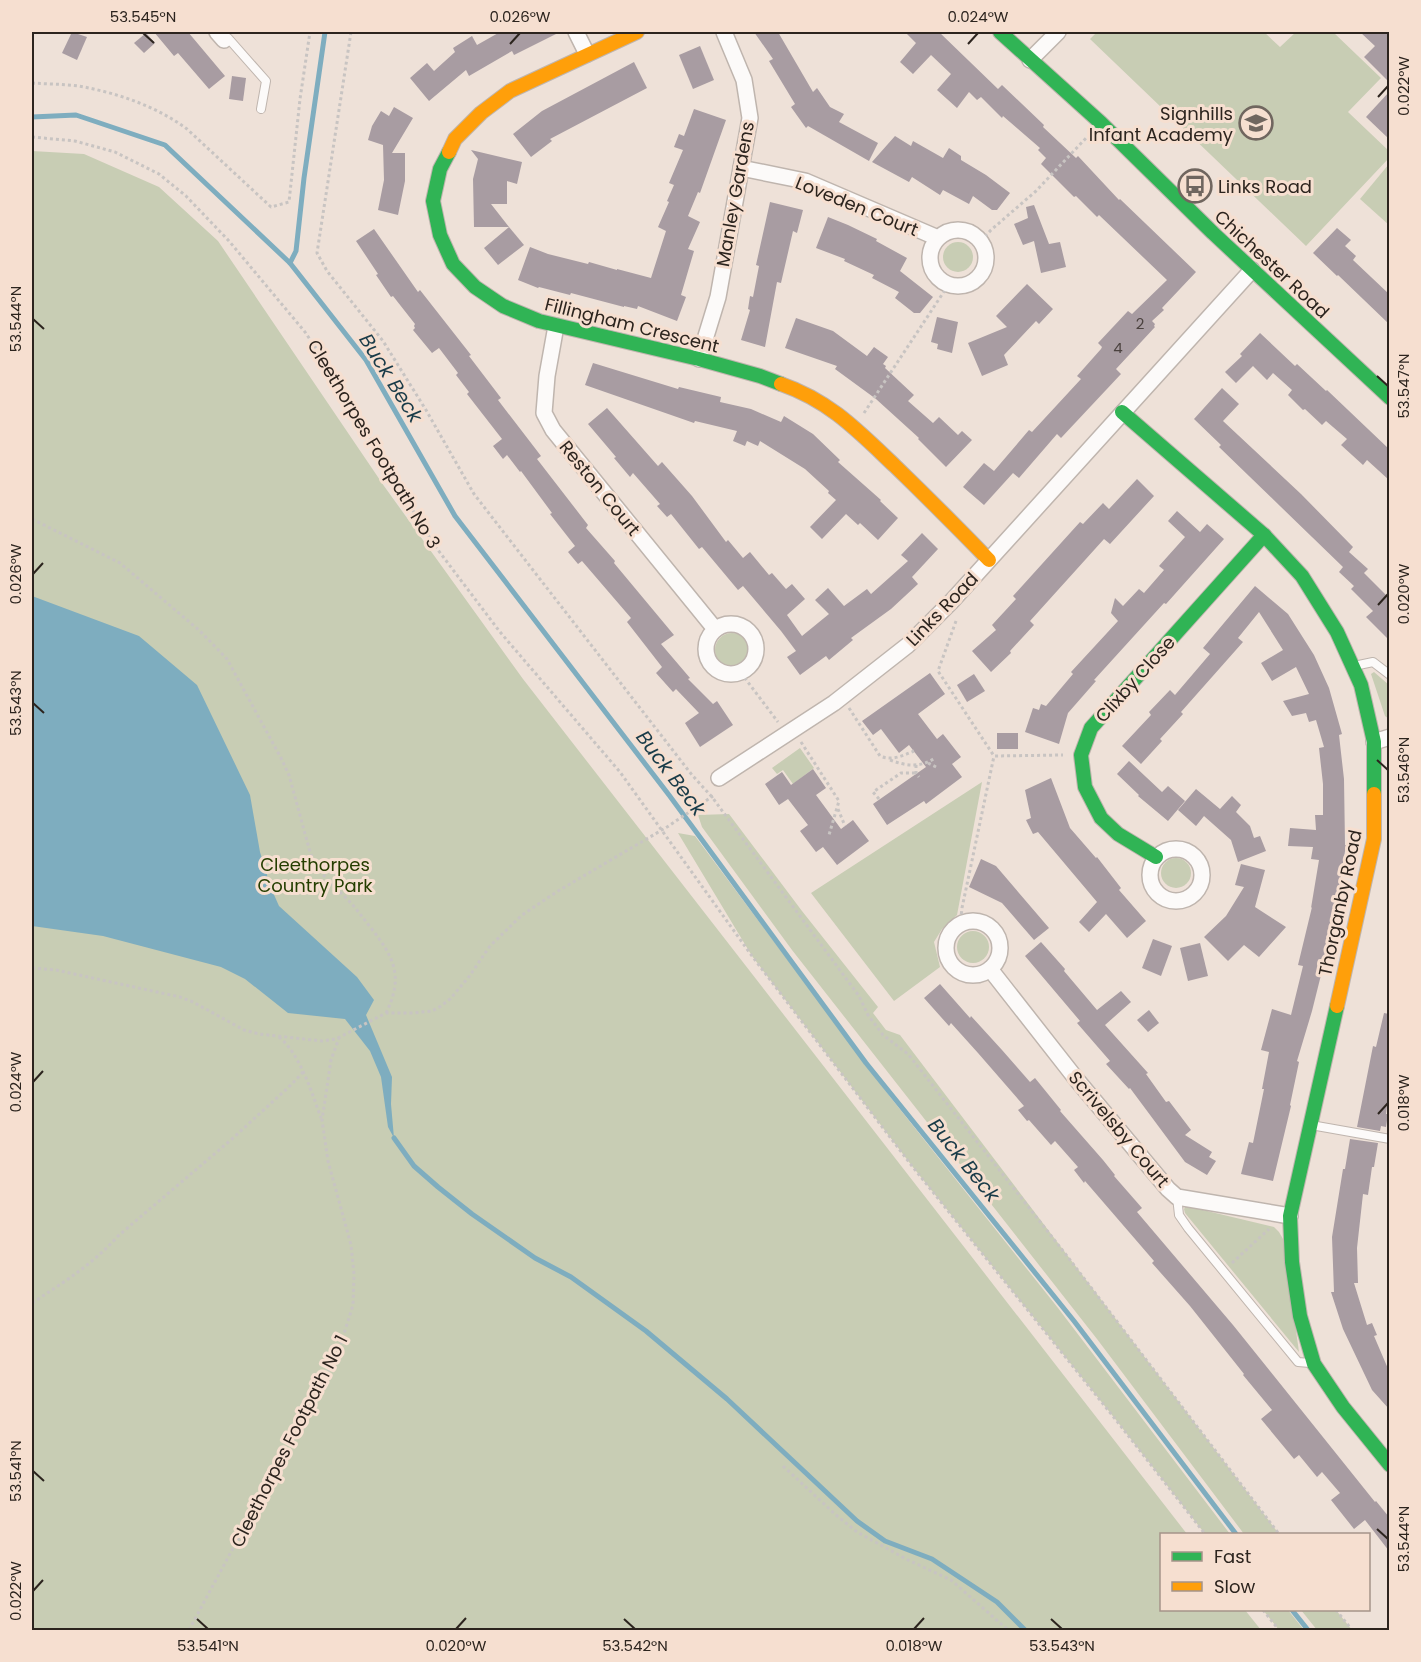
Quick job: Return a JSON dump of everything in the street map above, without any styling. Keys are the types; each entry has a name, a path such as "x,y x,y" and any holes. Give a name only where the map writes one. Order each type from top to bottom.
{"street":[{"path":"576,32 587,54"},
{"name":"Fillingham Crescent","path":"637,32 510,91 481,113 455,139 440,169 433,201 440,235 453,264 475,287 502,306 539,321 699,359 760,376 801,391 836,412 855,428 989,560"},
{"name":"Manley Gardens","path":"699,359 718,297 750,118 744,80 724,32"},
{"name":"Chichester Road","path":"1000,32 1101,123 1252,270 1389,398"},
{"path":"1030,60 1058,32"},
{"name":"Loveden Court","path":"741,168 805,181 938,238"},
{"name":"Loveden Court","path":"949,284 935,273 930,262 932,249 938,238 949,231 961,229 972,233 981,241"},
{"path":"949,284 966,285 983,272 986,251 981,241"},
{"name":"Links Road","path":"719,778 842,697 908,645 951,602 1252,270"},
{"name":"Reston Court","path":"556,326 547,376 544,413 553,430 715,629"},
{"name":"Thorganby Road","path":"1122,412 1264,535 1302,576 1337,632 1360,685 1374,742 1374,839 1310,1125 1286,1215 1300,1316 1314,1364 1343,1407 1389,1465"},
{"name":"Clixby Close","path":"1156,857 1118,834 1101,818 1085,787 1081,755 1091,728 1264,535"},
{"path":"725,624 736,624 746,628 753,636 757,647 750,667 741,673 730,675 712,666 705,646 715,629 725,624"},
{"path":"1374,742 1389,737"},
{"path":"969,921 983,922 994,931 1000,944 998,958 990,969 977,975 963,974 951,965 945,952 947,937 969,921"},
{"name":"Scrivelsby Court","path":"990,969 1077,1080 1168,1190 1177,1197 1286,1215"}],"lane":[{"path":"221,36 228,38 266,81 261,109"},
{"path":"1353,667 1373,662 1389,675"},
{"path":"1310,1125 1389,1139"},
{"path":"1177,1197 1179,1215 1222,1271 1298,1362 1314,1364"}],"path":[{"path":"32,83 78,86 136,101 175,120 188,129 271,207 289,202 310,32"},
{"path":"351,32 317,253 327,271 383,341 474,494 692,775 712,797 859,996 868,1015 883,1035 908,1054 1067,1256 1278,1533"},
{"path":"981,241 1036,191 1101,123"},
{"name":"Cleethorpes Footpath No 3","path":"32,136 75,141 115,152 159,174 186,196 229,242 305,332 348,396 381,459 435,546 500,632 620,772 660,831 752,956 912,1166 1204,1533"},
{"path":"855,428 949,284"},
{"path":"32,519 120,563 200,631 227,658 285,767 314,863 322,875 350,902 389,952 396,976 393,996 386,1013"},
{"path":"951,602 957,619 938,671 994,756 960,926"},
{"path":"741,673 790,732 840,801 829,835"},
{"path":"842,697 880,756 903,765 928,763 935,758"},
{"path":"886,759 897,758 914,751"},
{"path":"994,756 1081,755"},
{"path":"928,763 939,768"},
{"path":"879,799 873,792 901,772 917,775 916,765"},
{"path":"32,968 64,972 171,994 193,1002 244,1030 277,1036 332,1040 386,1013 425,1012 441,1006 468,978 490,946 522,915 558,891 667,827 700,804"},
{"path":"837,808 845,826"},
{"path":"277,1036 288,1047 303,1072 322,1120"},
{"name":"Cleethorpes Footpath No 1","path":"189,1630 338,1353 353,1305 354,1274 351,1245 328,1161 322,1120 331,1060 340,1037"},
{"path":"32,1303 78,1273 102,1254 118,1236 232,1139 303,1072"},
{"path":"1222,1271 1286,1215"},
{"path":"783,1466 857,1532 951,1580 1008,1630"},
{"path":"1264,1611 1279,1630"},
{"path":"1337,1611 1352,1630"}],"green space":[{"name":"Signhills Infant Academy","path":"1097,32 1264,32 1280,47 1296,32 1333,32 1381,78 1348,112 1389,151 1389,158 1306,246 1090,39"},
{"name":"Cleethorpes Country Park","path":"32,151 84,154 159,187 218,241 384,486 523,679 1186,1533 1160,1533 1160,1611 1246,1611 1261,1630 32,1630"},
{"path":"1389,164 1389,225 1360,199"},
{"path":"958,242 964,243 972,251 972,263 964,271 958,272 952,271 944,263 943,257 944,251 952,243"},
{"path":"732,633 744,638 749,650 744,662 732,667 720,662 715,650 720,638"},
{"path":"1374,672 1389,685 1389,719 1385,716 1371,674"},
{"path":"800,748 814,768 793,784 783,770 777,774 772,768"},
{"path":"982,782 957,915 942,929 934,942 940,967 894,1001 811,893"},
{"path":"729,814 878,1007 873,1013 886,1030 900,1035 1278,1533 1243,1533 1097,1339 792,950 702,827 698,815"},
{"path":"678,833 695,836 891,1098 1058,1308 1229,1533 1204,1533 912,1166 752,956"},
{"path":"1176,858 1182,859 1190,867 1190,879 1182,887 1176,888 1170,887 1162,879 1161,873 1162,867 1170,859"},
{"path":"973,931 984,936 989,947 984,958 973,963 962,958 957,947 962,936"},
{"path":"1186,1206 1274,1227 1279,1232 1283,1239 1299,1352 1185,1213"},
{"path":"1264,1611 1289,1611 1304,1630 1279,1630"},
{"path":"1302,1611 1337,1611 1352,1630 1317,1630"}],"water":[{"path":"32,596 139,636 197,685 250,795 260,852 279,906 357,977 374,1000 366,1015 392,1077 391,1104 394,1138 388,1127 381,1077 370,1051 345,1019 288,1013 245,979 221,967 103,936 32,926"}],"building":[{"path":"72,32 87,37 77,60 62,53"},
{"path":"154,32 188,32 225,76 209,89 178,53 174,56"},
{"path":"500,32 560,32 514,55 512,51 469,76 466,70 429,101 410,78 427,63 434,71 455,52 453,48 472,36 477,45"},
{"path":"754,32 778,32 813,92 817,88 830,107 844,114 839,122 878,143 869,161 808,126 806,128 791,107 795,104 769,61 773,59"},
{"path":"905,32 939,32 998,89 1002,85 1196,272 1152,321 1155,327 1116,369 1121,374 1061,438 1057,434 1019,478 1013,473 984,505 963,487 984,463 994,471 1029,430 1032,432 1081,379 1077,376 1102,347 1098,343 1128,311 1132,314 1167,280 1099,215 1097,217 1076,196 1074,197 1041,164 1046,158 1038,150 1040,148 1003,116 1002,118 981,97 977,100 969,92 957,108 937,90 951,74 931,55 913,74 900,62 916,43"},
{"path":"1360,32 1389,32 1389,82 1364,57 1375,46"},
{"path":"146,33 155,43 144,53 134,43"},
{"path":"700,46 714,80 693,89 679,55"},
{"path":"634,62 647,88 550,139 552,141 531,157 513,134 542,111"},
{"path":"232,76 246,78 243,101 229,99"},
{"path":"1389,92 1389,139 1366,117"},
{"path":"394,107 413,118 392,153 405,153 405,181 398,215 378,210 384,180 383,145 368,140 372,126 381,111 389,116"},
{"path":"694,109 726,120 700,193 698,192 688,216 700,222 688,249 694,251 681,295 686,297 677,321 638,306 637,309 624,307 571,293 570,295 538,288 518,280 530,247 548,254 651,278 666,231 658,227 674,185 669,183 683,150 674,147 679,134 684,136"},
{"path":"895,136 911,146 913,141 943,158 949,148 961,156 961,160 1010,193 997,210 992,210 973,196 969,204 943,190 940,195 912,177 909,182 872,162"},
{"path":"471,150 522,162 517,184 507,181 507,204 491,204 509,227 474,227 473,179 478,159"},
{"path":"770,202 803,210 797,233 793,231 781,283 777,282 765,347 741,340 750,310 748,309 750,296 753,297 759,266 756,265"},
{"path":"1034,205 1049,244 1060,242 1066,267 1041,273 1034,241 1023,245 1014,224 1028,218 1026,207"},
{"path":"828,217 877,239 876,241 907,258 900,271 933,297 920,313 914,313 895,298 899,292 872,278 874,275 844,261 845,259 816,248"},
{"path":"509,227 524,245 498,265 484,248"},
{"path":"1337,228 1351,240 1345,246 1356,256 1353,260 1389,294 1389,324 1313,253"},
{"path":"374,229 418,292 420,290 471,355 469,356 501,398 498,400 541,456 537,459 588,525 586,528 674,635 661,644 690,678 688,679 713,704 717,701 733,725 700,747 685,723 699,713 676,689 673,692 656,673 662,667 627,622 631,618 582,561 578,564 568,552 575,546 521,471 507,455 503,459 493,446 502,439 467,394 469,392 456,375 458,373 439,348 432,353 413,330 415,324 393,296 391,297 376,275 378,274 356,241"},
{"path":"1027,284 1053,309 1039,324 1036,321 1004,355 1008,365 982,376 968,343 1007,327 996,316"},
{"path":"937,317 958,322 952,353 937,349 938,344 931,342"},
{"path":"796,318 833,331 867,356 874,347 888,357 883,364 885,368 914,395 908,401 933,423 939,417 958,435 962,431 972,440 946,467 919,438 876,399 835,369 837,366 785,348"},
{"path":"1260,333 1295,366 1297,364 1327,390 1389,449 1389,480 1367,460 1363,465 1341,445 1347,439 1326,421 1322,425 1305,409 1303,410 1288,395 1292,390 1273,373 1267,380 1253,366 1236,383 1225,372 1242,356 1240,354"},
{"path":"593,363 678,389 679,387 721,397 720,402 751,409 781,422 784,416 813,434 840,460 838,462 898,518 878,540 860,523 858,525 846,514 822,539 810,527 836,500 805,469 760,441 758,446 747,441 745,446 733,441 737,431 695,421 694,423 585,385"},
{"path":"1222,388 1239,404 1223,421 1301,494 1353,547 1349,552 1368,569 1364,573 1389,598 1389,640 1366,617 1373,611 1351,589 1354,586 1339,572 1343,567 1219,447 1221,445 1194,419"},
{"path":"607,408 658,466 662,462 692,496 726,542 728,540 743,558 750,552 769,575 772,573 786,589 792,584 805,599 787,615 802,636 829,614 815,600 828,588 844,606 867,589 871,594 908,561 901,555 922,533 938,549 912,577 918,584 891,609 851,638 853,640 829,660 826,656 800,675 787,657 796,651 743,586 738,590 702,547 699,549 671,514 667,517 657,506 660,504 633,473 630,477 588,424"},
{"path":"1137,479 1154,496 1110,544 1104,539 1030,621 1034,625 1010,651 1011,653 991,672 972,651 996,630 992,625 1016,599 1013,596 1080,522 1083,524 1103,503 1109,509"},
{"path":"1177,511 1200,532 1207,524 1224,539 1094,680 1096,681 1068,713 1059,744 1025,732 1033,708 1039,710 1041,704 1046,706 1073,674 1071,672 1118,621 1111,613 1115,598 1123,606 1139,589 1144,593 1164,570 1159,566 1185,537 1168,521"},
{"path":"1255,586 1288,614 1314,655 1329,688 1342,734 1339,735 1344,779 1346,845 1333,927 1297,1061 1299,1062 1291,1106 1273,1181 1241,1174 1249,1142 1253,1143 1264,1089 1262,1089 1269,1052 1261,1050 1272,1009 1291,1015 1303,966 1298,965 1312,907 1319,860 1311,859 1313,847 1288,846 1290,828 1316,830 1315,815 1323,815 1323,784 1319,748 1324,747 1316,720 1309,722 1306,713 1292,716 1283,701 1309,694 1296,667 1272,681 1261,663 1283,650 1259,612 1238,638 1243,642 1181,712 1183,714 1141,764 1122,746 1151,715 1149,712 1170,690 1175,695 1210,654 1203,648"},
{"path":"930,673 945,694 918,714 937,739 943,734 961,757 952,764 962,777 926,804 924,801 887,825 873,804 926,767 909,745 899,753 881,729 873,735 862,721"},
{"path":"974,674 985,691 967,702 957,685"},
{"path":"997,733 1018,733 1018,749 997,749"},
{"path":"1129,761 1162,792 1168,786 1185,801 1168,821 1138,796 1117,774"},
{"path":"813,769 826,788 816,795 841,829 853,820 869,841 837,865 823,847 816,852 800,831 808,825 788,799 779,805 765,784 782,772 791,785"},
{"path":"1051,778 1070,828 1097,857 1121,888 1119,890 1146,921 1127,938 1106,914 1089,932 1079,922 1097,902 1038,832 1033,834 1026,820 1031,818 1025,790"},
{"path":"1196,789 1220,809 1232,796 1241,805 1236,812 1250,826 1254,838 1260,836 1266,851 1238,862 1231,840 1204,816 1196,826 1178,810"},
{"path":"981,859 996,866 1049,928 1034,940 1002,903 969,887"},
{"path":"1241,864 1265,870 1255,907 1286,927 1259,957 1244,945 1228,961 1204,937 1226,916 1244,887 1235,885"},
{"path":"1153,939 1172,946 1161,976 1142,968"},
{"path":"1041,942 1097,1010 1121,991 1131,1002 1105,1025 1148,1073 1146,1074 1166,1102 1169,1101 1191,1130 1185,1135 1212,1152 1209,1157 1216,1161 1207,1175 1185,1162 1130,1088 1106,1064 1110,1061 1077,1023 1080,1021 1025,956"},
{"path":"1200,943 1208,976 1188,981 1180,948"},
{"path":"940,984 1030,1082 1035,1078 1142,1208 1137,1212 1233,1325 1389,1517 1389,1551 1365,1520 1354,1529 1331,1500 1340,1493 1322,1472 1317,1477 1299,1455 1294,1459 1261,1419 1272,1410 1190,1306 1152,1263 1154,1261 1085,1181 1084,1183 1074,1170 1078,1167 1055,1141 1051,1145 1029,1120 1027,1121 1018,1110 1024,1106 951,1023 949,1026 924,998"},
{"path":"1149,1010 1159,1023 1148,1032 1137,1020"},
{"path":"1384,1013 1389,1014 1389,1090 1386,1127 1381,1126 1380,1131 1357,1127 1373,1046 1376,1047"},
{"path":"1350,1139 1378,1143 1368,1195 1363,1194 1357,1248 1358,1283 1354,1283 1367,1325 1372,1323 1377,1335 1374,1336 1389,1371 1389,1409 1372,1390 1343,1329 1331,1292 1334,1292 1332,1237"}],"waterway":[{"path":"290,263 296,251 325,32"},
{"name":"Buck Beck","path":"32,117 76,115 165,145 290,263 366,360 455,516 669,795 866,1063 1074,1321 1235,1533"},
{"path":"394,1138 414,1166 472,1214 535,1258 571,1277 646,1331 727,1399 857,1521 885,1541 932,1559 997,1602 1025,1630"},
{"name":"Buck Beck","path":"1293,1611 1308,1630"}],"traffic: fast":[{"path":"1000,32 1101,123 1213,233 1390,398"},
{"path":"449,152 440,169 433,201 440,235 453,264 475,287 503,306 539,321 699,359 781,384"},
{"path":"1122,412 1264,535 1302,576 1337,632 1361,685 1374,742 1374,794"},
{"path":"1156,857 1118,834 1101,818 1085,787 1081,755 1091,728 1264,535"},
{"path":"1337,1006 1290,1216 1292,1262 1300,1316 1314,1364 1343,1407 1390,1465"}],"traffic: slow":[{"path":"449,152 455,139 481,113 510,91 637,32"},
{"path":"781,384 814,399 856,429 989,560"},
{"path":"1337,1006 1374,839 1374,794"}],"place":[{"name":"Signhills Infant Academy","path":"1256,123"},
{"name":"Links Road","path":"1195,186"}]}
